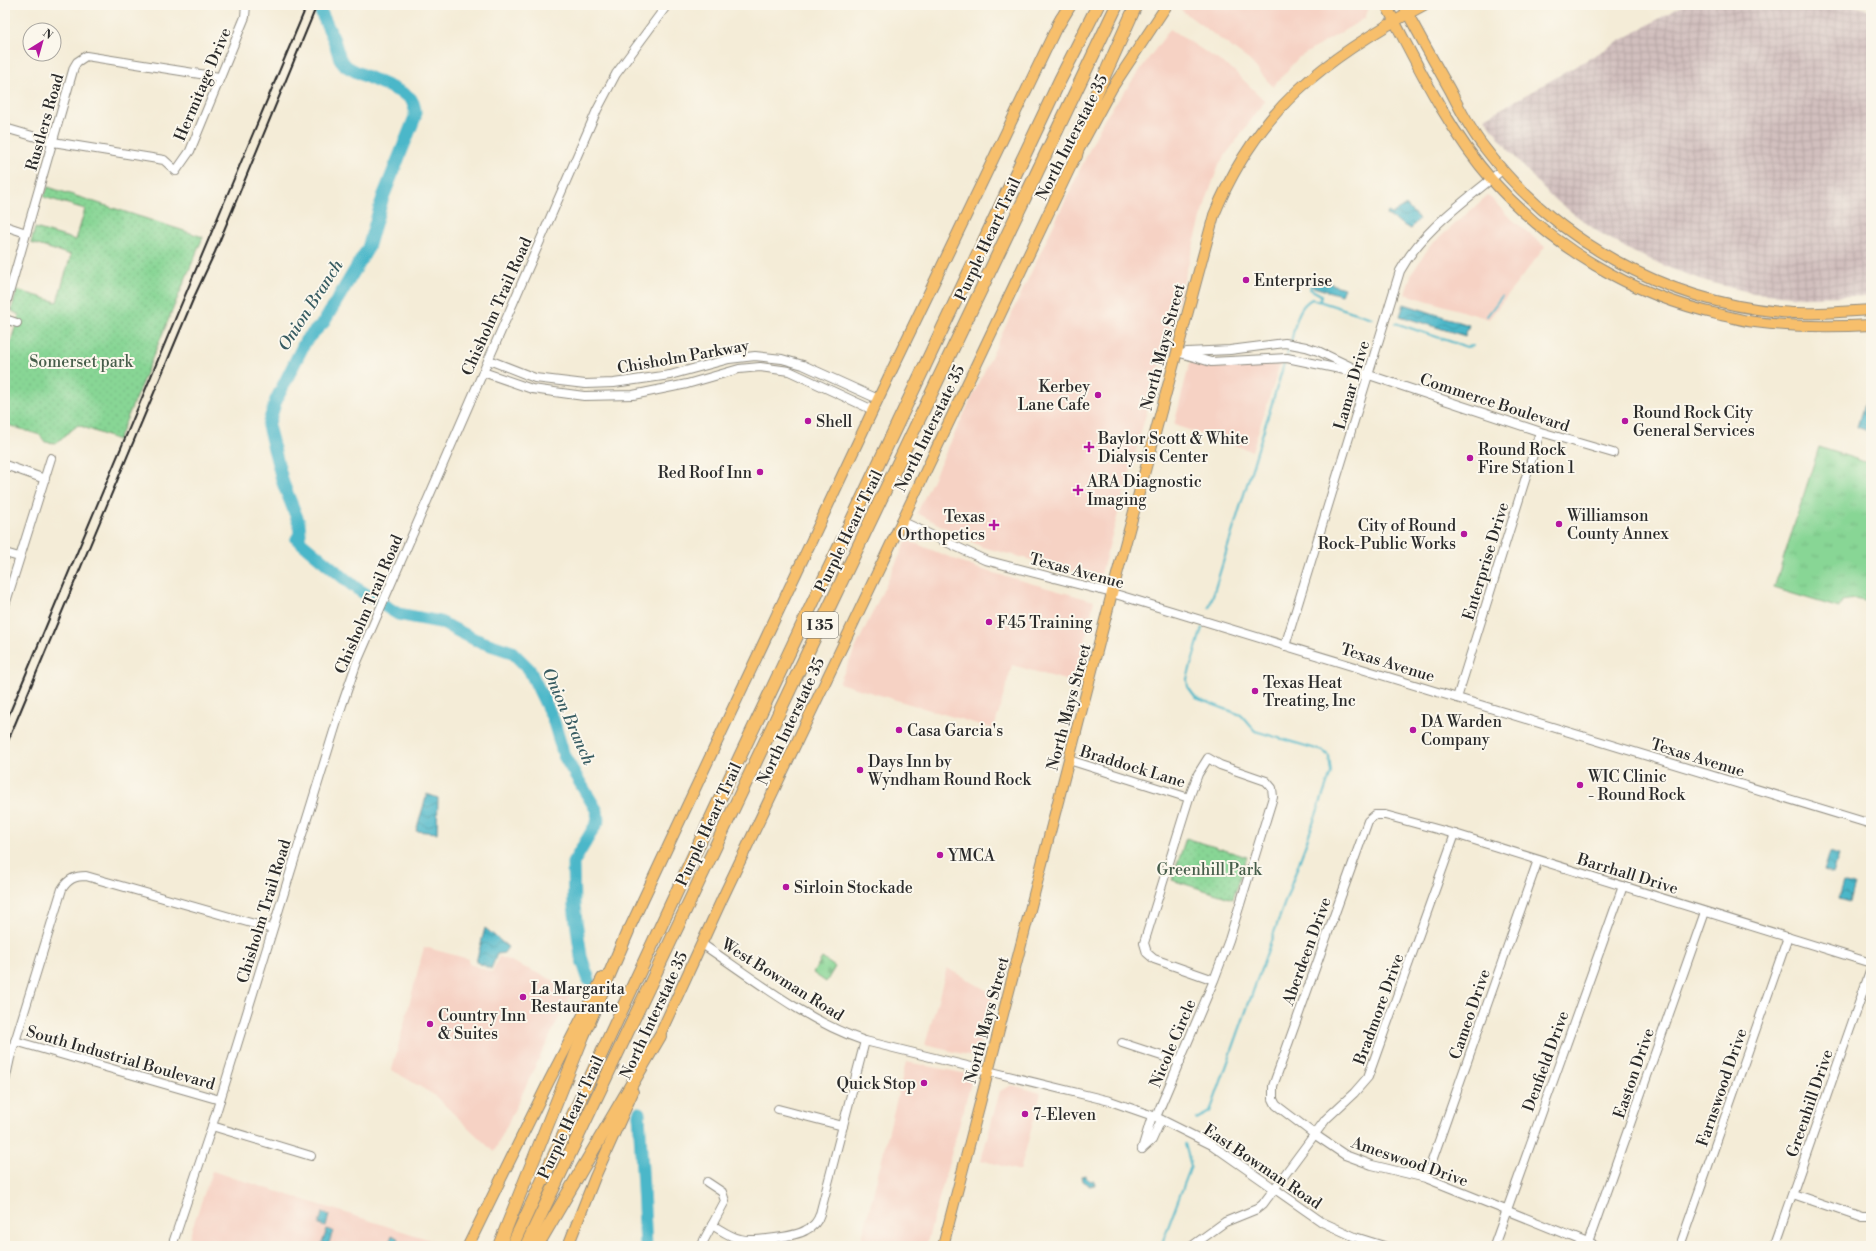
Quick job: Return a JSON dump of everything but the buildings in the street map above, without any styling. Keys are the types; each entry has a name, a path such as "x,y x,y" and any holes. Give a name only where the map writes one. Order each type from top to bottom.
{"highway":[{"path":"1058,25 1070,5"},
{"name":"Purple Heart Trail","path":"512,1246 725,789 1053,95 1098,5"},
{"name":"Purple Heart Trail","path":"526,1246 799,669 1117,5"},
{"path":"1076,156 1080,130 1136,5"},
{"path":"499,1246 583,1036 628,931"},
{"path":"537,1246 660,1036"}],"main road":[{"path":"468,1246 549,1081 628,931 878,399 1058,25 1066,5"},
{"name":"North Interstate 35","path":"568,1246 620,1120 723,898 805,727 901,520 1076,156 1112,88 1167,5"},
{"path":"1386,5 1453,126 1491,179 1524,212 1560,243 1606,272 1644,291 1693,309 1754,322 1817,326 1871,325"},
{"name":"North Mays Street","path":"943,1246 1112,593 1214,214 1228,182 1244,155 1283,105 1310,79 1350,48 1394,21 1405,9 1424,5"},
{"path":"1405,9 1483,146 1502,170 1529,198 1566,229 1623,265 1667,285 1714,300 1743,307 1781,312 1817,313 1871,310"}],"street":[{"name":"Hermitage Drive","path":"53,142 164,160 176,171 190,150 245,17 246,5"},
{"name":"Chisholm Trail Road","path":"172,1246 212,1126 272,929 357,662 604,95 633,49 667,5"},
{"name":"Rustlers Road","path":"5,307 74,67 77,62 86,56 219,77"},
{"path":"5,128 53,142"},
{"name":"Lamar Drive","path":"1285,646 1396,284 1406,260 1426,235 1502,170"},
{"path":"5,226 26,233"},
{"path":"5,319 17,322"},
{"name":"Commerce Boulevard","path":"1177,352 1217,352 1285,343 1318,351 1369,376"},
{"name":"Commerce Boulevard","path":"1177,352 1211,362 1287,358 1369,376 1540,432 1613,453"},
{"name":"Chisholm Parkway","path":"489,360 535,378 585,384 614,383 670,375 729,359 756,356 782,359 804,365 878,399"},
{"name":"Chisholm Parkway","path":"483,372 532,389 584,396 633,395 687,384 739,368 760,367 789,371 873,410"},
{"path":"829,390 834,379"},
{"name":"Enterprise Drive","path":"1457,698 1540,432"},
{"path":"5,605 51,458"},
{"path":"5,465 45,479"},
{"name":"Texas Avenue","path":"901,520 985,560 1112,593 1871,824"},
{"path":"5,553 19,557"},
{"name":"Nicole Circle","path":"1157,1118 1214,980 1274,793 1266,781 1220,765 1208,758 1198,774 1189,798 1145,938 1145,948 1147,953 1154,959 1214,980"},
{"name":"Braddock Lane","path":"1069,760 1189,798"},
{"name":"Barrhall Drive","path":"1375,815 1385,815 1455,834 1871,963"},
{"name":"Aberdeen Drive","path":"1273,1099 1272,1086 1363,832 1368,821 1375,815"},
{"name":"Bradmore Drive","path":"1192,1246 1225,1222 1257,1209 1274,1189 1326,1119 1361,1086 1372,1067 1455,834"},
{"name":"Cameo Drive","path":"1426,1178 1538,860"},
{"path":"5,1081 15,1040 62,889 69,880 86,876 272,929"},
{"name":"Denfield Drive","path":"1494,1246 1623,886"},
{"name":"Easton Drive","path":"1591,1245 1705,912"},
{"name":"Farnswood Drive","path":"1680,1246 1788,937"},
{"name":"West Bowman Road","path":"702,944 831,1028 865,1041 988,1070"},
{"name":"Greenhill Drive","path":"1774,1246 1871,969"},
{"name":"South Industrial Boulevard","path":"15,1040 220,1100"},
{"path":"712,1225 734,1237 748,1240 800,1233 812,1227 820,1214 865,1041"},
{"path":"1122,1043 1180,1062"},
{"name":"East Bowman Road","path":"988,1070 1110,1101 1157,1118 1212,1145 1322,1222 1355,1237 1384,1246"},
{"name":"Ameswood Drive","path":"1273,1099 1279,1108 1337,1151 1360,1161 1426,1178 1591,1245"},
{"path":"778,1109 843,1126"},
{"path":"212,1126 311,1156"},
{"path":"702,1246 724,1205 724,1197 722,1192 706,1182"},
{"path":"1792,1194 1863,1218 1871,1218"}],"shaded area":[{"path":"1185,5 1370,5 1365,18 1298,58 1273,87 1250,61 1181,10"},
{"path":"1683,5 1850,5 1871,10 1871,297 1803,297 1753,293 1709,282 1672,269 1631,251 1597,231 1550,196 1507,148 1485,118"},
{"path":"1170,29 1232,69 1265,101 1219,164 1206,201 1100,578 982,547 917,513 1103,121"},
{"path":"1488,195 1507,215 1545,247 1489,319 1405,294 1412,273 1430,246"},
{"path":"1190,362 1222,367 1280,364 1252,451 1174,425"},
{"path":"907,540 976,568 1094,601 1076,683 1012,665 994,729 839,683"},
{"path":"424,947 469,959 469,964 492,972 499,956 573,989 494,1152 434,1095 392,1070"},
{"path":"947,968 993,994 976,1057 925,1045"},
{"path":"906,1062 973,1075 926,1246 860,1246"},
{"path":"1012,1085 1041,1093 1020,1171 981,1160 1000,1091"},
{"path":"212,1171 449,1246 218,1246 189,1237"}],"green space":[{"name":"Somerset park","path":"48,187 203,237 118,440 78,425 56,443 45,442 40,435 5,424 5,361 19,315 12,311 17,290 57,302 71,255 31,243 35,228 76,240 85,209 44,197"},
{"path":"1819,447 1871,464 1871,602 1854,599 1842,601 1839,608 1774,588"},
{"name":"Greenhill Park","path":"1186,838 1247,857 1233,899 1172,880"},
{"path":"822,958 835,967 826,982 813,973"}],"water":[{"path":"1406,205 1419,219 1410,229 1387,215 1388,212 1392,214"},
{"path":"1313,278 1344,288 1341,295 1310,286"},
{"path":"1404,304 1469,325 1465,336 1400,316"},
{"path":"1864,405 1871,407 1871,432 1857,427"},
{"path":"427,794 438,798 437,833 416,831"},
{"path":"1830,852 1839,855 1833,874 1824,871"},
{"path":"1843,882 1854,885 1849,902 1838,899"},
{"path":"485,928 508,947 504,953 497,954 491,969 476,962"},
{"path":"1086,1175 1086,1178 1094,1181 1095,1185 1090,1186 1082,1181 1081,1176"},
{"path":"322,1213 329,1215 326,1227 319,1225"},
{"path":"327,1229 333,1231 328,1246 321,1246"},
{"path":"392,1235 399,1239 396,1246 388,1246"}],"waterway":[{"name":"Onion Branch","path":"320,10 334,40 340,59 346,66 406,95 413,103 415,117 383,197 368,248 324,322 306,340 276,400 268,426 283,483 299,523 300,534 297,539 356,588 398,614 440,622 476,640 512,652 529,669 553,719 564,756 597,811 598,821 573,863 574,906 581,957 589,980"},
{"path":"1311,285 1310,289 1321,295 1320,301"},
{"path":"1487,316 1502,296"},
{"path":"1291,342 1297,318 1303,307 1312,299 1372,318"},
{"path":"1395,323 1467,347 1473,346"},
{"path":"1287,355 1289,346"},
{"path":"1209,608 1285,361"},
{"path":"1196,1119 1210,1112 1331,773 1329,756 1323,751 1255,731 1241,715 1196,698 1188,687 1187,679 1202,628"},
{"name":"Onion Branch","path":"639,1113 646,1246"},
{"path":"1161,1246 1191,1166 1185,1144"}],"railway":[{"path":"5,724 307,5"},
{"path":"5,748 195,295 215,252 317,5"}],"place":[{"name":"Enterprise","path":"1246,280"},
{"name":"Kerbey Lane Cafe","path":"1098,395"},
{"name":"Shell","path":"808,421"},
{"name":"Round Rock City General Services","path":"1625,421"},
{"name":"Baylor Scott & White Dialysis Center","path":"1089,447"},
{"name":"Round Rock Fire Station 1","path":"1470,458"},
{"name":"Red Roof Inn","path":"760,472"},
{"name":"ARA Diagnostic Imaging","path":"1078,490"},
{"name":"Williamson County Annex","path":"1559,524"},
{"name":"Texas Orthopetics","path":"994,525"},
{"name":"City of Round Rock-Public Works","path":"1464,534"},
{"name":"F45 Training","path":"989,622"},
{"name":"Texas Heat Treating, Inc","path":"1255,691"},
{"name":"Casa Garcia's","path":"899,730"},
{"name":"DA Warden Company","path":"1413,730"},
{"name":"Days Inn by Wyndham Round Rock","path":"860,770"},
{"name":"WIC Clinic - Round Rock","path":"1580,785"},
{"name":"YMCA","path":"940,855"},
{"name":"Sirloin Stockade","path":"786,887"},
{"name":"La Margarita Restaurante","path":"523,997"},
{"name":"Country Inn & Suites","path":"430,1024"},
{"name":"Quick Stop","path":"924,1083"},
{"name":"7-Eleven","path":"1025,1114"}]}
